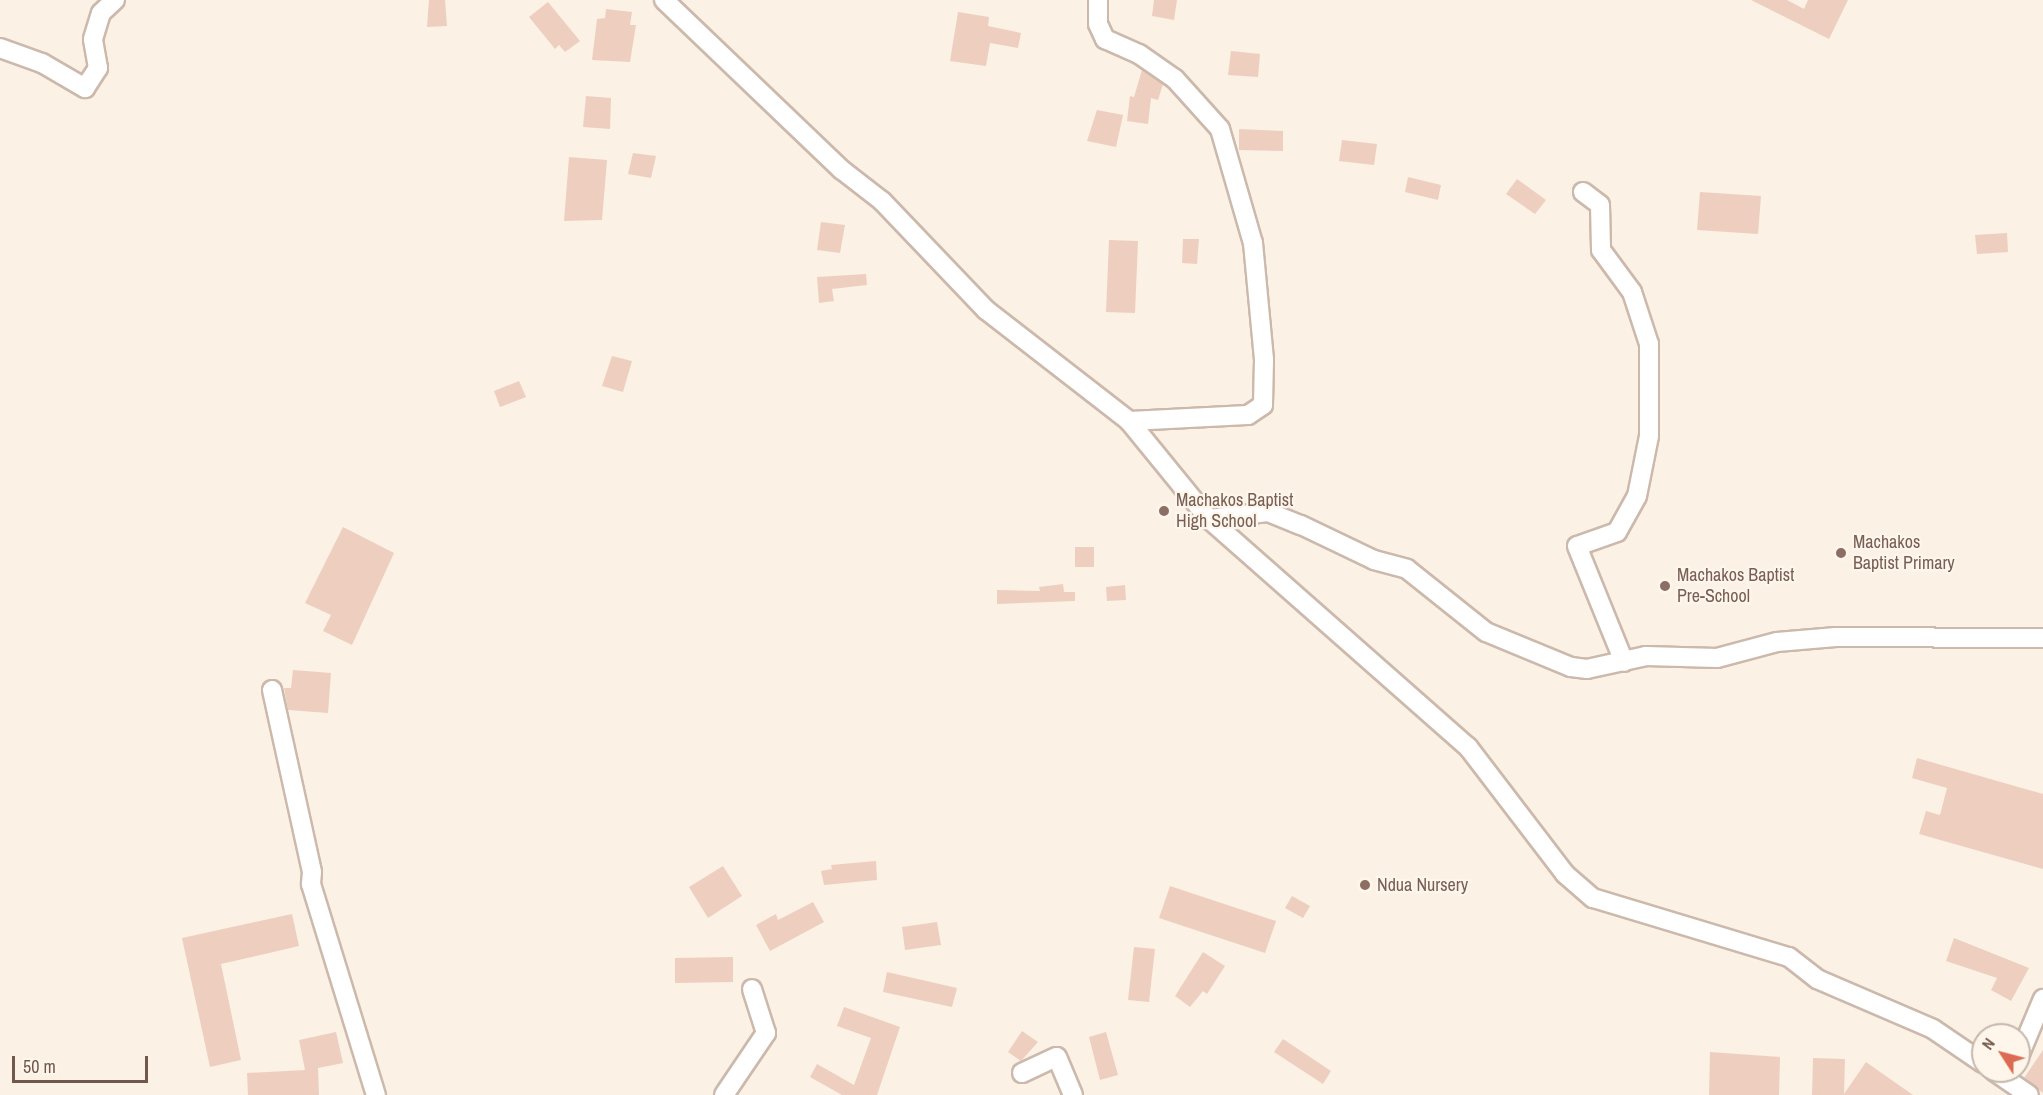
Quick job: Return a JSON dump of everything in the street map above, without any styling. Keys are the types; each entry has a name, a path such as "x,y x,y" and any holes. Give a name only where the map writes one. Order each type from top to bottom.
{"street":[{"path":"0,48 42,63 85,88 98,68 93,39 101,13 115,0"},
{"path":"664,0 842,170 882,201 986,310 1129,422 1209,519 1468,747 1565,874 1593,898 1789,957 1817,979 1933,1029 1971,1055"},
{"path":"1098,0 1098,24 1105,39 1139,54 1175,79 1220,129 1253,243 1264,360 1263,405 1248,415 1129,422"},
{"path":"1583,192 1600,205 1601,250 1632,292 1649,344 1649,436 1636,496 1617,532 1577,546 1624,662"},
{"path":"1209,519 1268,512 1374,560 1407,569 1486,632 1571,667 1587,669 1646,656 1717,658 1777,642 1836,637 2043,638"},
{"path":"272,690 312,872 311,884 376,1095"},
{"path":"724,1095 766,1033 752,989"},
{"path":"2031,1028 2043,999"},
{"path":"1022,1072 1057,1057 1073,1095"},
{"path":"2009,1083 2029,1095"}],"building":[{"path":"429,0 445,0 447,26 427,27"},
{"path":"1154,0 1177,0 1174,20 1152,16"},
{"path":"1751,0 1787,0 1804,9 1808,0 1848,0 1829,39"},
{"path":"548,2 580,41 565,52 559,45 555,49 529,17"},
{"path":"606,9 632,12 630,25 636,25 630,62 592,60 597,19 605,18"},
{"path":"958,12 989,17 988,26 1021,33 1018,48 990,43 986,66 950,61"},
{"path":"1231,51 1260,54 1258,77 1228,75"},
{"path":"1142,70 1163,84 1158,100 1151,98 1148,124 1127,121 1130,96 1134,97"},
{"path":"586,96 611,98 610,129 583,127"},
{"path":"1097,110 1123,115 1116,147 1087,141"},
{"path":"1239,129 1283,131 1283,151 1239,150"},
{"path":"1342,140 1377,144 1374,165 1339,161"},
{"path":"633,153 656,156 651,178 628,174"},
{"path":"569,157 607,160 602,220 564,221"},
{"path":"1408,177 1441,185 1438,200 1405,192"},
{"path":"1517,179 1546,200 1535,214 1506,194"},
{"path":"1700,192 1761,196 1758,234 1697,230"},
{"path":"821,222 845,225 840,253 817,250"},
{"path":"2007,233 2008,252 1977,254 1975,235"},
{"path":"1183,239 1199,239 1197,264 1182,263"},
{"path":"1109,240 1138,241 1135,313 1106,312"},
{"path":"866,274 867,285 832,289 834,301 819,303 817,277"},
{"path":"612,356 632,361 623,392 602,386"},
{"path":"519,381 526,397 500,407 494,391"},
{"path":"343,527 394,553 352,645 323,631 331,615 305,603"},
{"path":"1075,547 1094,547 1094,567 1075,567"},
{"path":"1063,584 1064,592 1075,592 1075,601 997,604 997,590 1040,591 1039,587"},
{"path":"1125,585 1126,600 1107,601 1106,587"},
{"path":"293,670 331,673 328,713 288,710 284,688 291,688"},
{"path":"1917,758 2043,794 2043,869 1919,834 1926,811 1940,815 1947,788 1912,778"},
{"path":"876,861 877,880 824,885 821,871 832,869 831,865"},
{"path":"723,866 742,896 708,918 689,887"},
{"path":"1170,886 1276,921 1265,953 1159,918"},
{"path":"1292,896 1310,906 1303,918 1285,908"},
{"path":"813,902 824,922 770,951 756,925 776,914 778,920"},
{"path":"292,914 299,946 221,964 241,1060 210,1067 182,938"},
{"path":"937,922 941,945 905,950 902,927"},
{"path":"1954,938 2029,968 2011,1001 1991,990 1997,978 1946,961"},
{"path":"1134,947 1155,949 1149,1002 1128,1000"},
{"path":"1203,952 1225,966 1207,994 1203,991 1190,1007 1175,996"},
{"path":"733,957 733,982 675,983 675,958"},
{"path":"887,972 957,988 952,1007 883,992"},
{"path":"844,1007 900,1027 877,1095 842,1095 810,1077 817,1064 854,1085 871,1038 837,1026"},
{"path":"1022,1031 1038,1042 1021,1061 1008,1052"},
{"path":"336,1032 343,1063 318,1068 319,1095 248,1095 247,1073 305,1070 299,1040"},
{"path":"1106,1032 1118,1075 1100,1080 1089,1037"},
{"path":"1283,1039 1331,1071 1323,1084 1274,1052"},
{"path":"2043,1050 2043,1093 2030,1083 2031,1068"},
{"path":"1710,1052 1780,1057 1779,1095 1709,1095"},
{"path":"1813,1058 1845,1059 1844,1094 1866,1062 1913,1095 1812,1095"}],"place":[{"name":"Machakos Baptist High School","path":"1164,511"},
{"name":"Machakos Baptist Primary","path":"1841,553"},
{"name":"Machakos Baptist Pre-School","path":"1665,586"},
{"name":"Ndua Nursery","path":"1365,885"}]}
